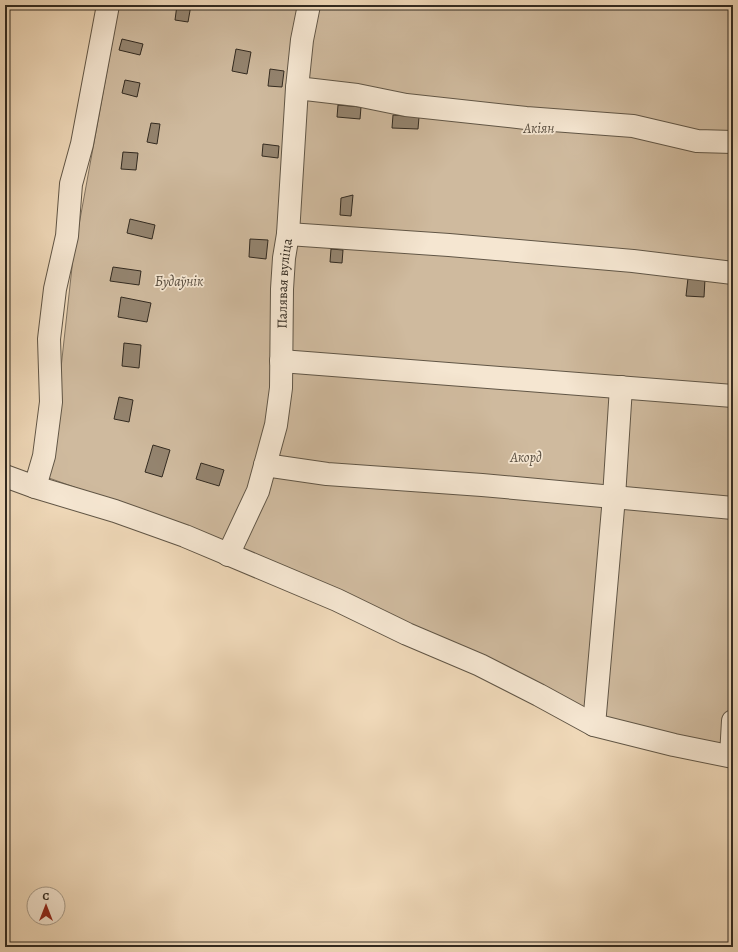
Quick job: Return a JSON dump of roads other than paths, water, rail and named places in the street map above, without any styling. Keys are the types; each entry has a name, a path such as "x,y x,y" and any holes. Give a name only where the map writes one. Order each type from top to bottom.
{"street":[{"path":"35,487 44,456 51,402 49,339 55,289 67,236 71,184 82,144 108,5"},
{"name":"Палявая вуліца","path":"228,555 258,491 272,443 279,408 284,258 288,234 297,88 302,40 309,5"},
{"path":"297,88 357,95 414,106 526,118 632,126 697,141 733,142"},
{"path":"288,234 449,245 633,261 733,273"},
{"path":"281,361 733,396"},
{"path":"594,725 614,497 621,387"},
{"path":"265,465 327,474 482,485 733,508"},
{"path":"5,476 185,536 337,600 407,634 480,665 540,695 594,725 674,745 732,757 733,721"}],"park label":[{"name":"Акіян","path":"539,128"},
{"name":"Будаўнік","path":"179,281"},
{"name":"Акорд","path":"526,457"}]}
